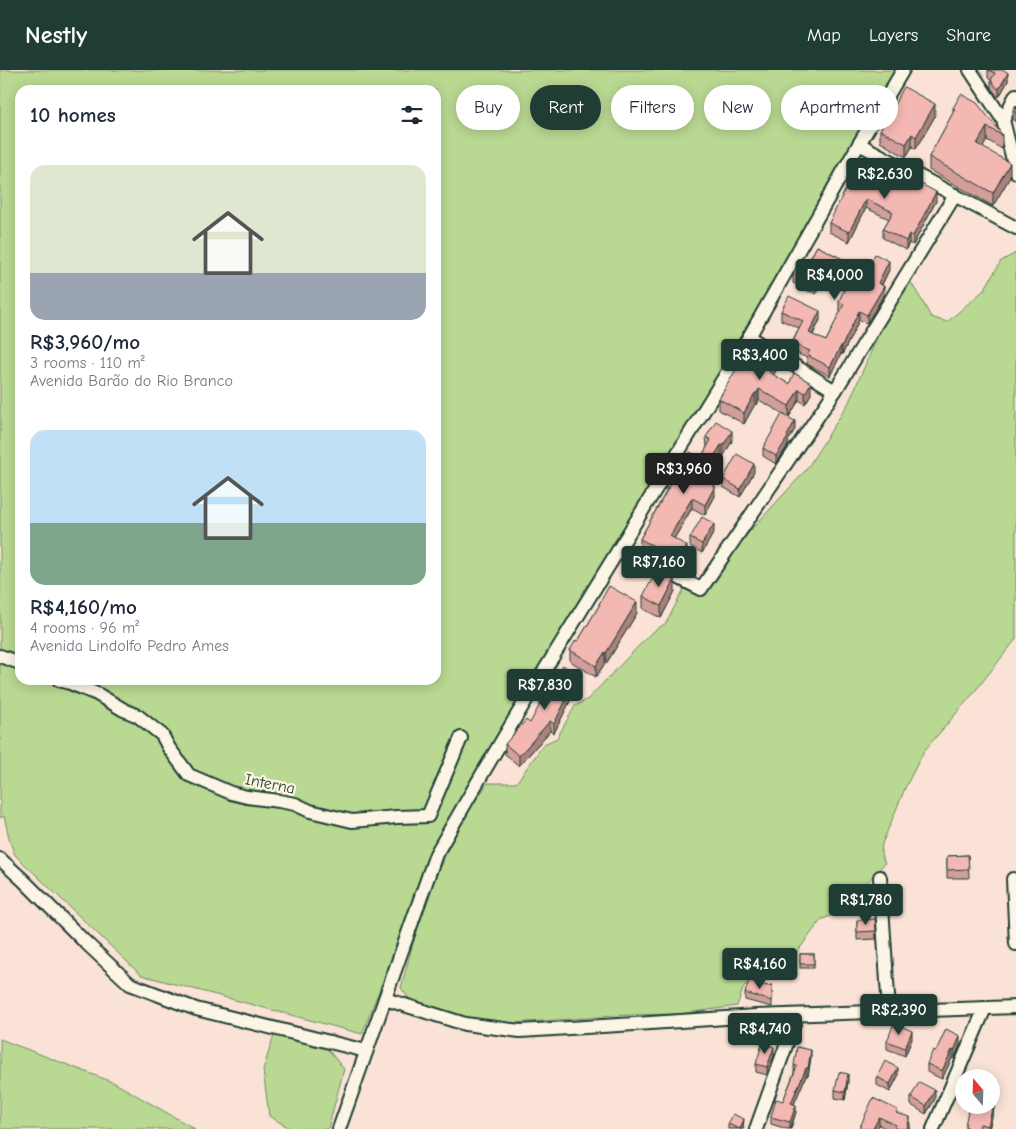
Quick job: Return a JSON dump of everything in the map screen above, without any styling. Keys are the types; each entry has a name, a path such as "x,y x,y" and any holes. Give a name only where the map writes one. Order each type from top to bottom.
{"street":[{"path":"339,1129 436,854 512,723 749,337 859,144 904,70"},
{"path":"970,70 1003,120 1016,172"},
{"path":"1003,120 1016,96"},
{"path":"859,144 1016,228"},
{"path":"620,548 701,589 836,391 955,195"},
{"path":"749,337 836,391"},
{"path":"0,656 15,661"},
{"name":"Interna","path":"75,685 97,694 138,716 162,734 169,748 189,775 231,793 295,804 310,811 352,821 428,816 462,738"},
{"path":"0,859 130,984 196,1009 366,1051"},
{"path":"880,877 889,1012"},
{"path":"1013,879 1016,944"},
{"path":"385,999 465,1024 520,1031 756,1016 1016,1007"},
{"path":"934,1129 985,1008"},
{"path":"756,1129 797,1015"}],"green space":[{"path":"0,70 901,70 892,85 781,85 781,130 866,130 746,337 434,851 362,1034 141,975 15,855 4,816 0,818"},
{"path":"1016,253 1016,639 972,695 924,751 906,786 882,844 881,854 885,863 861,889 850,887 842,893 840,912 821,920 785,968 744,986 737,1006 679,1014 630,1015 499,1024 445,1017 413,1004 401,988 416,933 445,855 472,806 488,783 516,783 544,744 557,738 575,706 588,699 650,634 666,623 686,585 705,594 729,554 806,470 848,404 885,320 891,287 907,276 931,317 947,322 984,290 1001,261"},
{"path":"274,1035 325,1046 344,1069 328,1129 291,1129 269,1116 263,1070"},
{"path":"0,1039 115,1083 195,1129 0,1129"}],"building":[{"path":"988,70 1004,70 1008,73 999,89 991,80 995,73"},
{"path":"904,87 935,104 916,137 912,134 906,144 880,130 898,130 898,98"},
{"path":"961,94 977,103 1002,135 987,127 977,144 1010,163 993,193 929,157"},
{"path":"868,159 936,192 913,236 909,234 906,241 883,229 893,212 866,199 849,232 829,223 853,174 859,177"},
{"path":"817,246 866,271 875,254 889,261 878,283 884,286 883,288 867,315 859,311 830,367 807,355 810,351 792,343 803,321 781,311 789,296 820,311 809,333 826,341 844,304 839,301 847,284 840,281 844,274 827,266 816,286 793,274 800,260 807,264"},
{"path":"751,343 777,358 769,372 789,384 794,373 811,383 805,393 799,389 789,406 759,389 744,413 719,399"},
{"path":"782,414 795,421 776,456 763,448"},
{"path":"716,421 732,431 701,478 715,486 705,505 692,498 670,536 687,546 679,559 640,539 670,485 666,483 677,465 681,467 690,452 701,458 711,440 706,437"},
{"path":"737,454 754,464 740,489 723,479"},
{"path":"702,517 714,524 702,544 690,538"},
{"path":"657,570 675,579 661,606 643,596"},
{"path":"609,586 637,602 596,666 570,650 576,640 578,641"},
{"path":"563,665 580,678 572,688 554,724 550,721 519,756 505,744 526,720 530,723 555,676"},
{"path":"968,855 969,869 947,870 947,856"},
{"path":"862,885 873,885 874,901 840,903 840,893 862,892"},
{"path":"875,919 876,931 857,932 857,920"},
{"path":"800,954 814,954 814,964 800,964"},
{"path":"749,980 767,986 772,985 772,1001 745,993"},
{"path":"894,1023 912,1031 905,1048 887,1041"},
{"path":"946,1029 960,1036 954,1051 952,1050 942,1071 927,1064 933,1050 936,1051"},
{"path":"762,1044 774,1047 767,1067 756,1064"},
{"path":"797,1047 811,1050 808,1068 806,1068 791,1103 796,1105 790,1122 771,1117 776,1099 783,1101 797,1066 794,1065"},
{"path":"885,1061 898,1068 890,1084 877,1077"},
{"path":"839,1072 848,1074 845,1092 835,1090"},
{"path":"919,1082 935,1090 926,1106 911,1097"},
{"path":"873,1098 898,1110 896,1113 910,1117 907,1129 896,1129 896,1125 879,1117 873,1129 859,1129"},
{"path":"733,1114 744,1119 740,1129 728,1124"},
{"path":"967,1114 991,1114 988,1126 980,1124 979,1129 970,1129 965,1126"}]}
